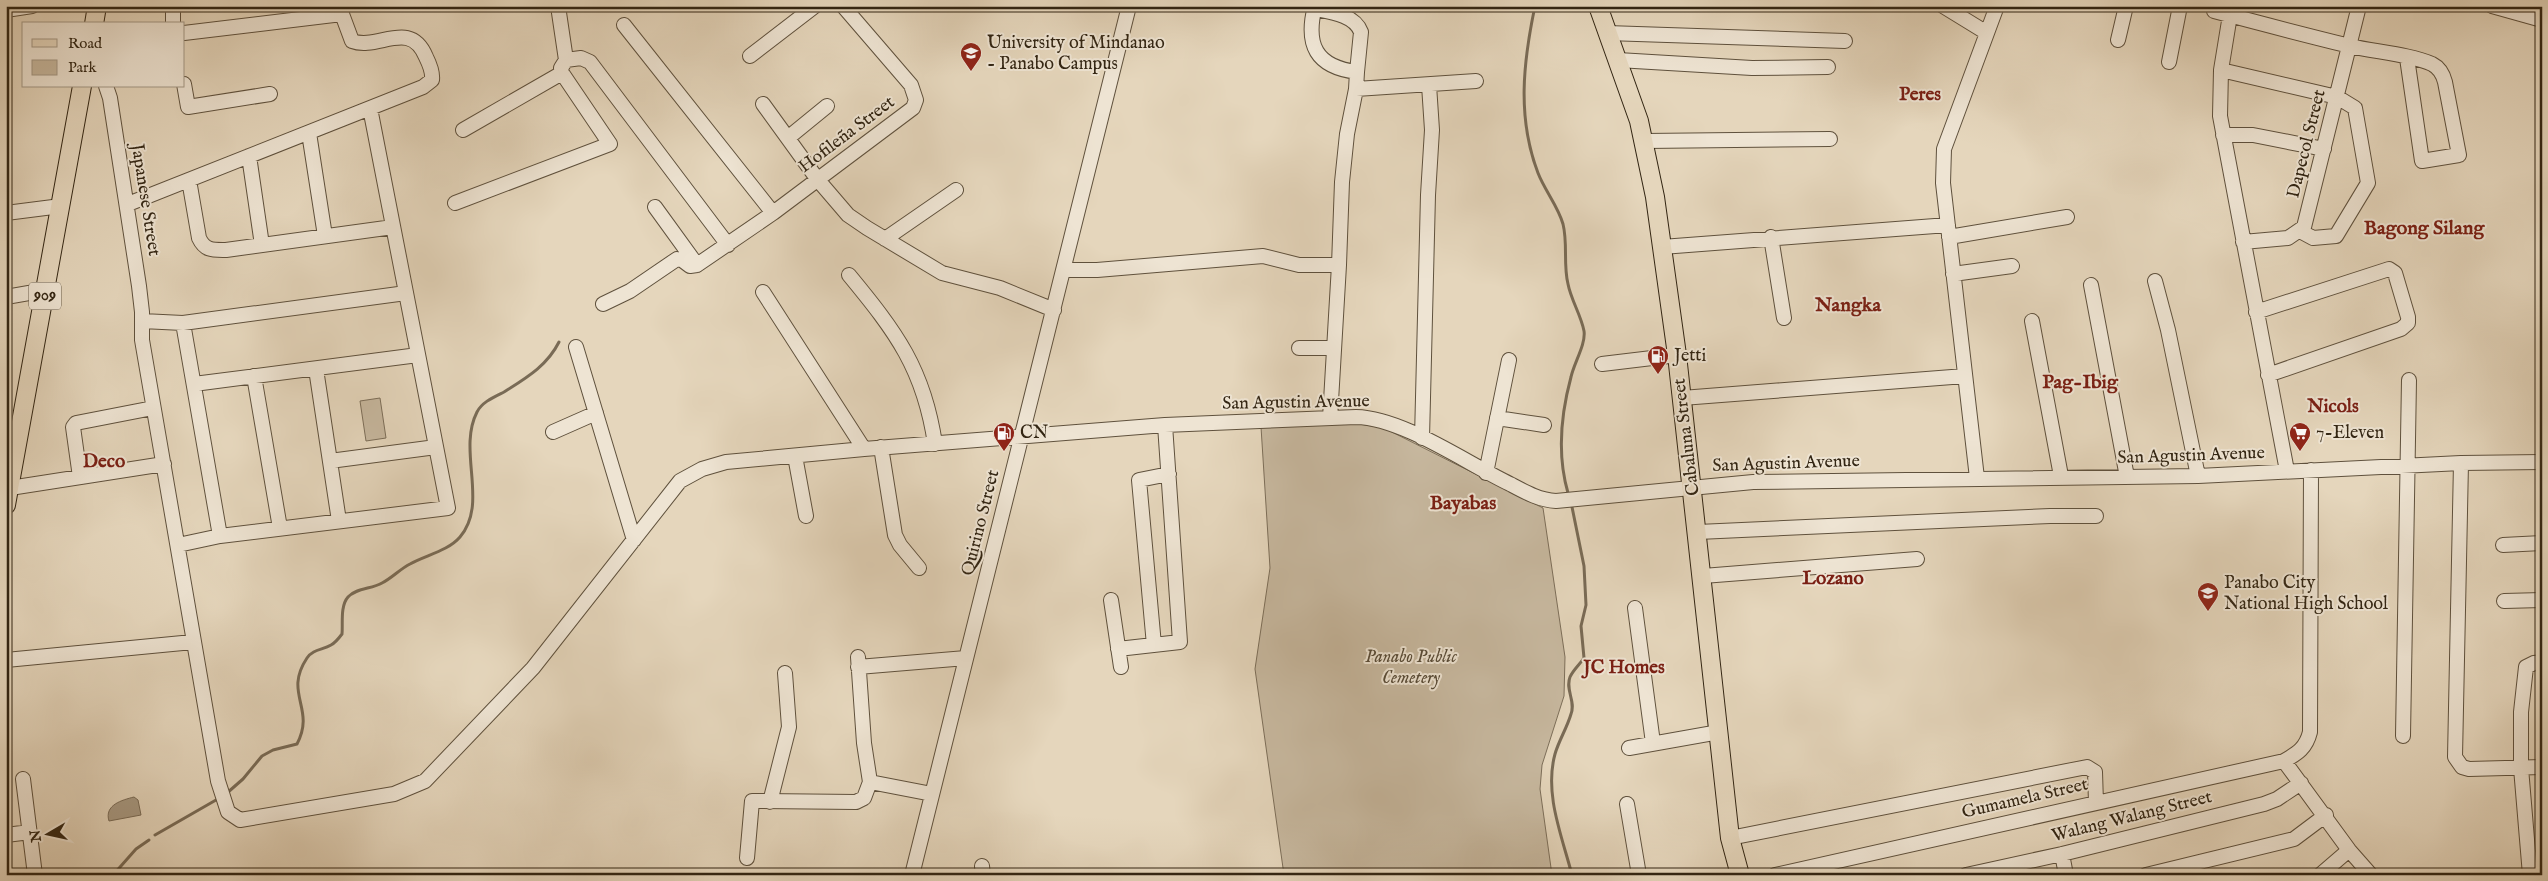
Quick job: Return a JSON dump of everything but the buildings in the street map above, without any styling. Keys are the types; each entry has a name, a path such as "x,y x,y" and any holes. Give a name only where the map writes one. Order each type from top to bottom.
{"main road":[{"path":"94,22 97,6"},
{"name":"Cabaluna Street","path":"1598,6 1645,141 1677,355 1703,576 1730,838 1740,875"},
{"name":"909","path":"8,496 82,88"}],"street":[{"path":"6,10 32,6"},
{"path":"173,6 173,22"},
{"path":"455,204 610,144 564,66 558,6"},
{"path":"750,56 815,6"},
{"name":"Hofileña Street","path":"697,265 773,213 908,114 913,108 916,100 911,85 843,6"},
{"name":"Quirino Street","path":"912,875 1129,6"},
{"path":"1943,6 1987,33"},
{"path":"1977,478 1943,183 1944,149 1997,6"},
{"path":"2118,40 2126,6"},
{"path":"2169,62 2180,6"},
{"name":"Dapecol Street","path":"2300,231 2309,214 2360,6"},
{"path":"2492,6 2542,20"},
{"path":"1330,418 1342,182 1347,134 1356,88 1361,32 1359,27 1347,18 1315,8 1312,34 1313,45 1318,56 1338,68 1357,72"},
{"path":"128,204 309,133 428,84 432,80 431,69 424,53 411,39 388,38 359,43 352,41 340,10 185,33"},
{"path":"2214,11 2350,46 2407,58 2430,63 2443,75 2459,155 2422,161 2407,58"},
{"path":"2230,15 2219,93 2223,135 2287,471"},
{"path":"624,25 773,213"},
{"path":"1607,33 1845,40"},
{"path":"463,130 564,66 581,58 590,62 728,245"},
{"path":"1618,60 1752,68 1828,66"},
{"path":"2221,70 2337,97 2350,104 2355,108 2358,117 2368,183 2336,236 2313,238 2300,231 2288,238 2243,242"},
{"path":"1356,88 1476,81"},
{"path":"1422,438 1428,195 1432,130 1429,85"},
{"name":"Japanese Street","path":"107,88 128,204 142,321 142,340 193,642 221,794 228,812 233,818 247,820 394,794 425,780 533,668 634,540"},
{"path":"185,88 188,107 270,94"},
{"path":"763,104 789,137 818,180 848,215 942,273 984,283 1054,310"},
{"path":"789,137 827,106"},
{"path":"178,545 220,536 448,508 370,108"},
{"path":"309,133 325,236"},
{"path":"2223,135 2253,135 2324,150"},
{"path":"1645,141 1830,139"},
{"path":"249,156 262,245"},
{"path":"189,180 202,245 215,250 393,227"},
{"path":"885,239 956,190"},
{"path":"6,213 61,206"},
{"path":"603,304 630,291 677,259 690,266 697,265 656,207"},
{"path":"1662,246 1771,237 1949,231 2067,217"},
{"path":"1771,237 1784,318"},
{"path":"1064,270 1097,270 1263,256 1299,264 1339,265"},
{"path":"1954,274 2012,266"},
{"path":"2256,312 2389,269 2395,272 2408,317 2408,323 2402,329 2268,375"},
{"path":"849,275 886,320 917,373 925,393 936,444"},
{"path":"2155,281 2168,330 2198,476"},
{"path":"2091,284 2127,477"},
{"path":"6,297 46,290"},
{"path":"763,292 864,448"},
{"path":"142,321 183,323 406,293"},
{"path":"2032,321 2061,476"},
{"path":"183,323 220,536"},
{"path":"576,347 634,540"},
{"path":"1299,348 1334,348"},
{"path":"194,384 418,355"},
{"path":"1602,364 1677,355"},
{"path":"1486,473 1508,360"},
{"path":"316,369 339,521"},
{"path":"254,376 280,528"},
{"path":"1682,398 1966,376"},
{"path":"2403,736 2409,380"},
{"path":"80,477 73,434 73,427 76,423 154,408"},
{"path":"553,432 596,413"},
{"name":"San Agustin Avenue","path":"634,540 672,490 690,474 726,462 864,448 1022,438 1165,425 1330,418 1377,419 1422,438 1486,473 1540,499 1556,502 1692,486 1800,480 2198,476 2460,463 2542,462"},
{"path":"1497,418 1544,425"},
{"path":"1118,649 1180,642 1165,425"},
{"path":"330,461 436,447"},
{"path":"881,447 895,535 900,545 920,568"},
{"path":"795,456 806,516"},
{"path":"2460,463 2455,757 2462,767 2469,769 2542,767"},
{"path":"8,496 80,477 164,464"},
{"path":"2311,470 2310,732 2303,748 2284,761 2350,850 2372,875"},
{"path":"1154,645 1139,480 1169,474"},
{"path":"1698,532 2050,516 2096,516"},
{"path":"2503,545 2542,543"},
{"path":"1703,576 1916,559"},
{"path":"1111,600 1121,667"},
{"path":"2504,601 2542,600"},
{"path":"1635,608 1653,743"},
{"path":"6,660 193,642"},
{"path":"747,858 751,804 756,800 770,802 856,802 864,798 870,782 864,743 858,662 966,658"},
{"path":"2530,875 2521,768 2524,673 2530,664 2542,662"},
{"path":"770,802 789,727 785,673"},
{"path":"1629,748 1719,732"},
{"name":"Gumamela Street","path":"1775,875 2284,761"},
{"path":"1730,838 2087,767 2092,768 2095,772 2096,803"},
{"path":"23,779 36,875"},
{"path":"870,782 932,794"},
{"name":"Walang Walang Street","path":"1966,875 2062,854 2264,804 2277,800 2301,783"},
{"path":"1627,804 1639,875"},
{"path":"2146,875 2294,838 2326,816"},
{"path":"6,835 30,832"},
{"path":"2320,875 2350,850"},
{"path":"2062,854 2066,875"}],"green space":[{"path":"380,398 386,438 366,441 360,401"},
{"name":"Panabo Public Cemetery","path":"1360,424 1384,428 1543,508 1565,657 1564,696 1542,765 1540,789 1552,875 1284,875 1255,669 1270,568 1261,427"}],"shaded area":[{"path":"134,797 138,800 141,815 109,821 109,811 115,804"}],"waterway":[{"path":"1535,6 1525,69 1524,90 1527,132 1538,173 1563,224 1568,284 1584,331 1582,348 1573,372 1563,420 1562,464 1568,493"},
{"path":"227,793 243,779 262,756 273,750 297,744 302,731 303,720 298,692 300,671 309,655 328,647 342,634 343,610 348,597 355,592 382,583 406,566 449,546 460,537 468,523 472,509 470,443 472,427 479,408 535,371 548,358 559,342"},
{"path":"1572,507 1584,566 1586,605 1581,626 1584,658 1570,677 1569,686 1572,709 1555,754 1552,784 1559,830 1572,875"},
{"path":"155,835 216,800"},
{"path":"113,875 136,849 149,840"}],"place":[{"name":"University of Mindanao - Panabo Campus","path":"971,72"},
{"name":"Jetti","path":"1658,375"},
{"name":"CN","path":"1004,452"},
{"name":"7-Eleven","path":"2300,452"},
{"name":"Panabo City National High School","path":"2208,612"}],"district":[{"name":"Peres","path":"1920,95"},
{"name":"Bagong Silang","path":"2424,228"},
{"name":"Nangka","path":"1848,305"},
{"name":"Pag-Ibig","path":"2080,382"},
{"name":"Nicols","path":"2333,407"},
{"name":"Deco","path":"104,462"},
{"name":"Bayabas","path":"1463,503"},
{"name":"Lozano","path":"1833,579"},
{"name":"JC Homes","path":"1624,668"}]}
